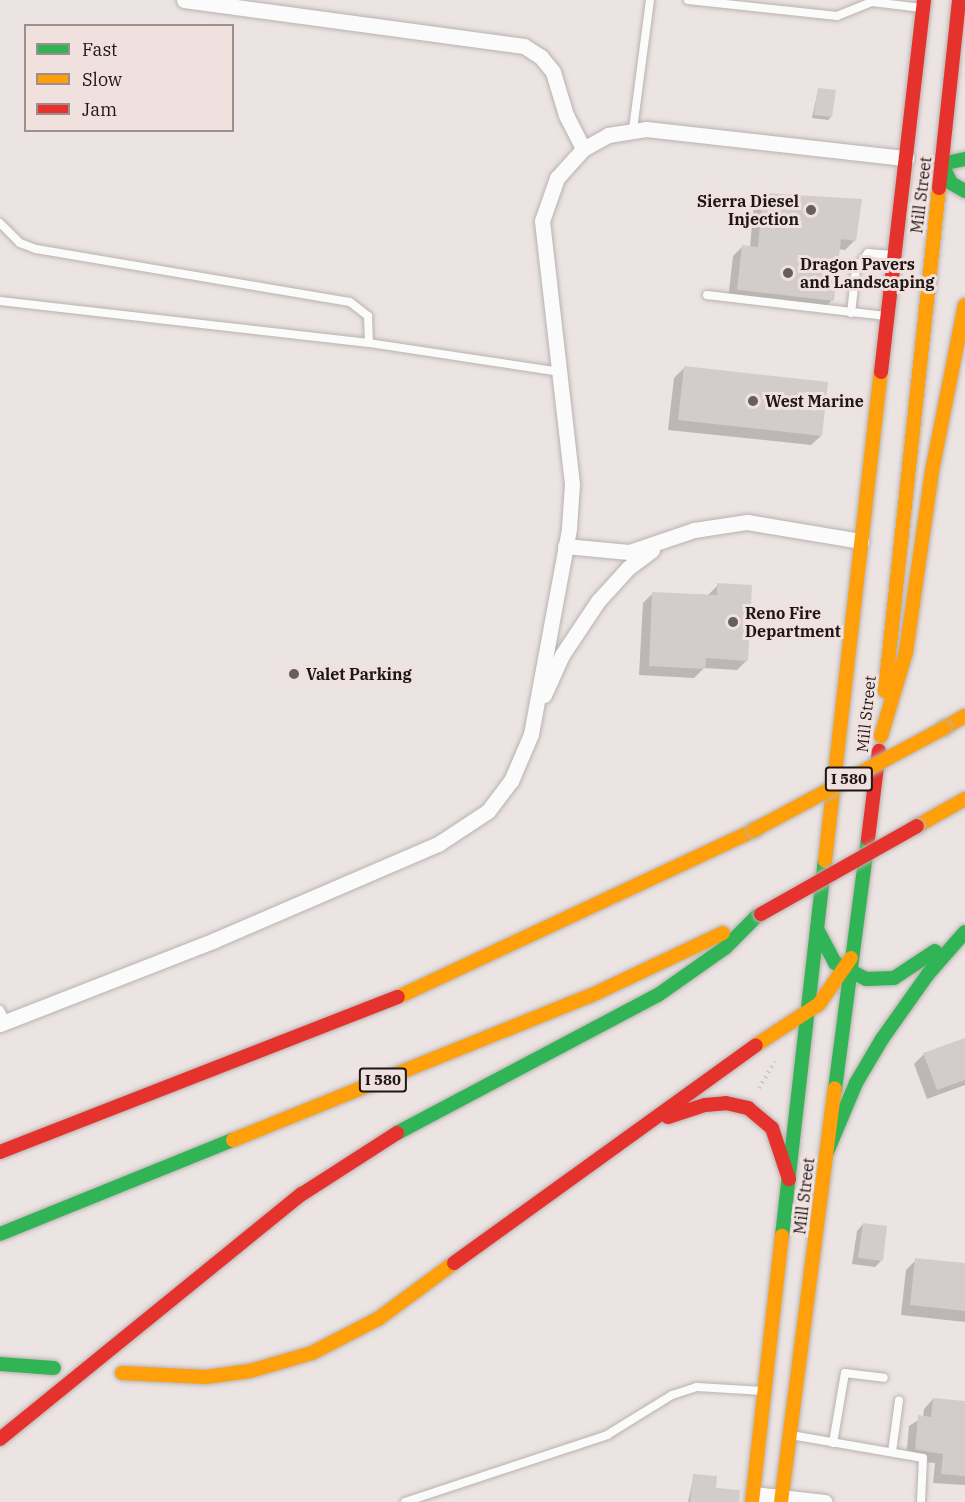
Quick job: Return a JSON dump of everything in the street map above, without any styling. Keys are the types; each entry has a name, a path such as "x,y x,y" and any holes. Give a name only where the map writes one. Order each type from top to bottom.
{"main road":[{"name":"Mill Street","path":"781,1499 827,1152 848,968 880,736 959,0"},
{"name":"Mill Street","path":"753,1498 924,4"},
{"path":"906,158 942,164 965,159"},
{"path":"942,164 951,183 965,191"},
{"path":"880,736 906,652 932,471 965,305"},
{"name":"I 580","path":"0,1152 431,984 754,830 965,716"},
{"name":"I 580","path":"0,1234 590,996 759,915 965,799"},
{"path":"0,1439 302,1194 413,1123 658,995 726,947 759,915"},
{"path":"817,929 827,953 848,968 875,980 894,978 965,930"},
{"path":"827,1152 856,1083 894,1020 965,930"},
{"path":"123,1373 206,1377 250,1371 291,1360 346,1337 410,1299 523,1209 644,1127 727,1063 808,1013 828,994 848,968"},
{"path":"644,1127 705,1105 738,1105 758,1114 772,1128 789,1179"},
{"path":"0,1364 54,1368"}],"street":[{"path":"184,0 524,46 542,57 553,72 566,115 583,149"},
{"path":"531,734 566,546 572,465 543,221 557,178 583,149 608,135 633,129 906,158"},
{"path":"566,546 629,552 677,535 747,522 861,541"},
{"path":"2,1019 215,940 454,836 502,795 520,766 562,655 598,601 628,568 677,535"},
{"path":"753,1498 825,1502"}],"lane":[{"path":"633,129 650,0"},
{"path":"688,0 837,16 872,1 924,4"},
{"path":"0,223 20,243 36,249 350,302 368,316 369,343"},
{"path":"851,313 856,269 868,253 895,255"},
{"path":"708,295 888,316"},
{"path":"0,301 369,343 560,372"},
{"path":"833,1443 844,1373 884,1377"},
{"path":"405,1502 607,1435 672,1395 697,1387 764,1391"},
{"path":"892,1452 899,1400"},
{"path":"790,1435 923,1458 921,1502"}],"path":[{"path":"752,1099 775,1060"},
{"path":"769,1071 781,1068"}],"building":[{"path":"818,88 836,90 832,117 814,115"},
{"path":"763,193 862,199 856,241 841,239 834,301 737,290 742,245 758,247"},
{"name":"West Marine","path":"684,366 828,382 822,436 678,420"},
{"path":"717,583 752,585 748,661 706,658 705,669 649,666 652,592 717,595"},
{"path":"965,1038 965,1080 937,1090 923,1053"},
{"path":"863,1223 887,1226 883,1261 858,1258"},
{"path":"915,1258 965,1263 965,1311 910,1305"},
{"path":"933,1398 965,1401 965,1476 941,1474 943,1454 915,1450 918,1415 931,1417"},
{"path":"693,1474 717,1476 716,1488 740,1490 739,1502 690,1502"}],"traffic: fast":[{"path":"965,159 942,164 951,183 965,191"},
{"path":"835,1089 868,839"},
{"path":"782,1236 825,861"},
{"path":"397,1133 658,995 726,947 757,916"},
{"path":"817,929 835,963 866,979 894,978 935,951"},
{"path":"827,1152 856,1083 882,1039 928,974 965,932"},
{"path":"0,1234 233,1140"},
{"path":"0,1364 54,1368"}],"traffic: slow":[{"path":"885,691 939,188"},
{"path":"881,736 906,652 932,471 965,305"},
{"path":"825,861 881,372"},
{"path":"944,728 965,716"},
{"path":"754,830 944,728"},
{"path":"917,826 965,799"},
{"path":"398,997 754,830"},
{"path":"233,1140 590,996 723,933"},
{"path":"756,1045 819,1004 851,958"},
{"path":"781,1502 835,1089"},
{"path":"752,1502 782,1236"},
{"path":"122,1373 206,1377 250,1371 312,1353 378,1319 454,1263"}],"traffic: jam":[{"path":"881,372 924,0"},
{"path":"939,188 959,0"},
{"path":"868,839 879,751"},
{"path":"761,914 917,826"},
{"path":"0,1152 398,997"},
{"path":"454,1263 756,1045"},
{"path":"668,1117 705,1105 726,1103 748,1108 772,1128 789,1179"},
{"path":"0,1439 302,1194 397,1133"}],"place":[{"name":"Sierra Diesel Injection","path":"811,210"},
{"name":"Dragon Pavers and Landscaping","path":"788,273"},
{"name":"West Marine","path":"753,401"},
{"name":"Reno Fire Department","path":"733,622"},
{"name":"Valet Parking","path":"294,674"}]}
